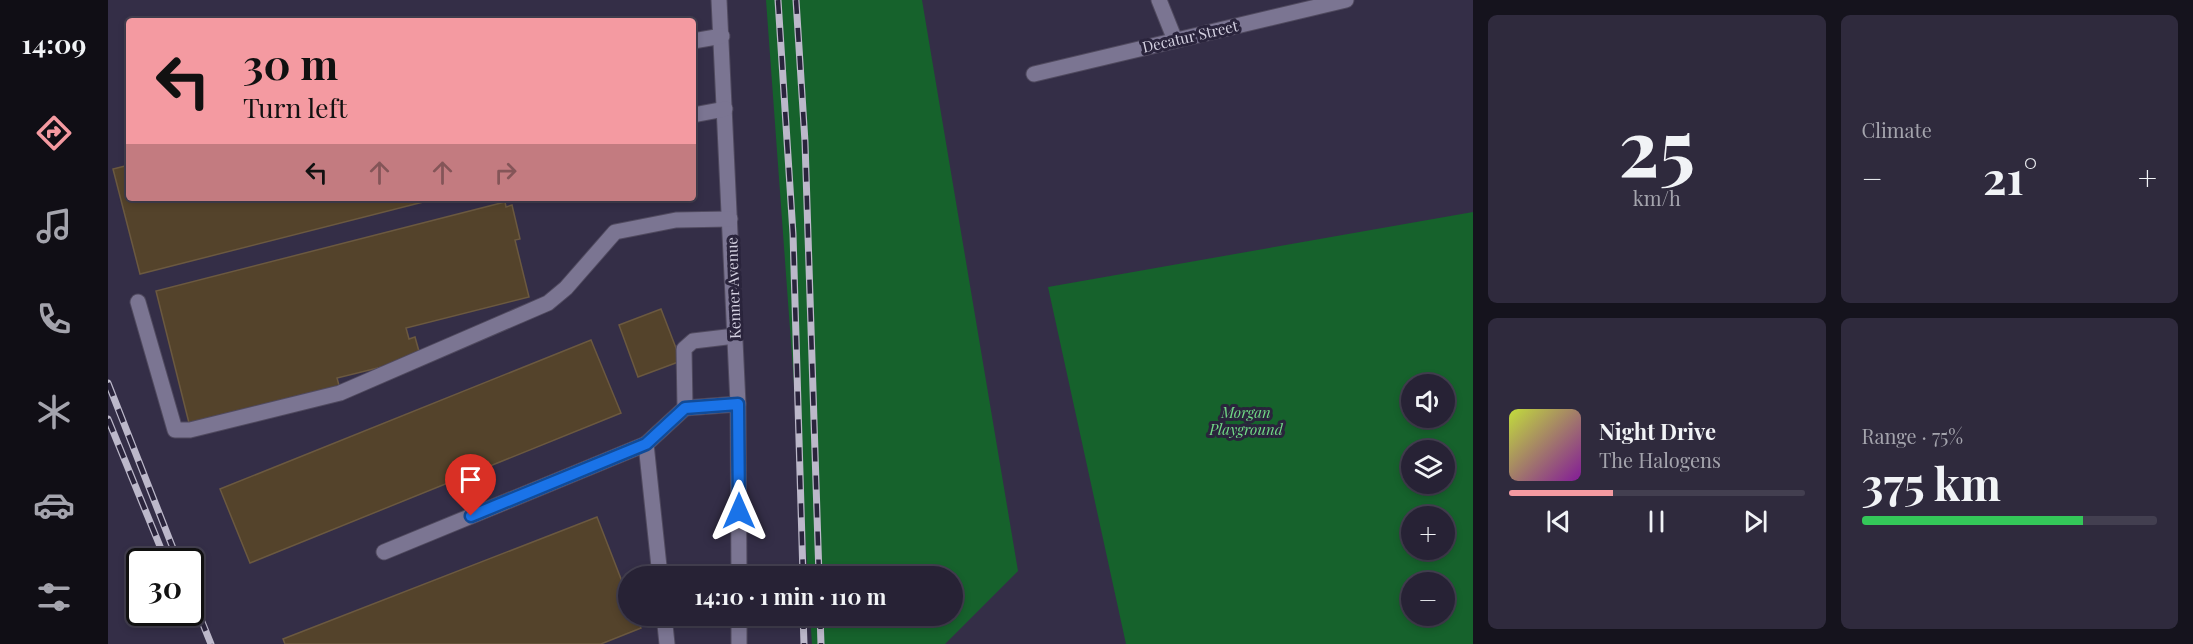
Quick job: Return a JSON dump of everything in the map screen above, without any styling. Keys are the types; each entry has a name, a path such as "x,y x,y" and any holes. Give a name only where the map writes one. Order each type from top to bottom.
{"street":[{"name":"Kenner Avenue","path":"719,0 738,404 739,566"},
{"path":"1159,0 1175,40"},
{"name":"Decatur Street","path":"1034,74 1346,0"},
{"path":"696,41 722,36"},
{"path":"696,114 725,109"},
{"path":"138,302 175,430 190,430 340,393 548,303 566,288 615,232 676,220 730,219"},
{"path":"685,408 684,349 693,341 735,336"},
{"path":"384,552 646,444 685,408 738,404"},
{"path":"646,444 659,566"},
{"path":"665,626 667,644"},
{"path":"739,626 739,644"}],"green space":[{"path":"766,0 922,0 1018,571 963,626 963,566 807,566"},
{"name":"Morgan Playground","path":"1473,212 1473,644 1126,644 1048,287"},
{"path":"811,626 963,626 945,644 812,644"}],"building":[{"path":"126,166 126,201 427,201 140,274 113,169"},
{"path":"505,202 506,207 512,205 520,239 515,240 529,297 406,328 409,339 415,337 420,355 414,359 337,378 340,389 190,427 156,291"},
{"path":"661,309 681,361 638,377 619,325"},
{"path":"591,340 621,413 250,563 220,489"},
{"path":"597,517 618,571 618,626 640,626 641,628 601,644 285,644 283,639"}],"railway":[{"path":"778,0 793,234 803,566"},
{"path":"796,0 805,142 819,566"},
{"path":"108,383 173,548"},
{"path":"108,419 161,548"},
{"path":"204,626 211,644"},
{"path":"803,626 804,644"},
{"path":"820,626 821,644"}],"route":[{"path":"471,516 646,444 685,408 738,404 739,511"}]}
